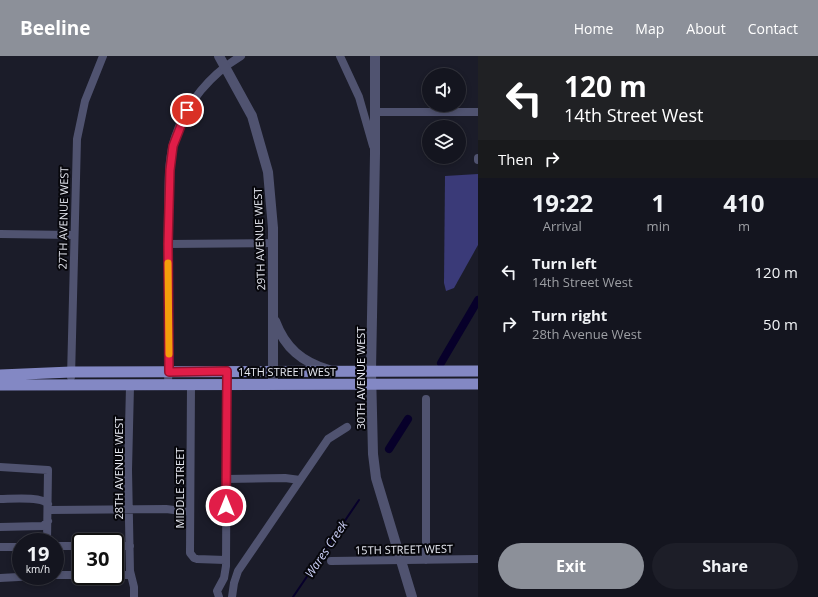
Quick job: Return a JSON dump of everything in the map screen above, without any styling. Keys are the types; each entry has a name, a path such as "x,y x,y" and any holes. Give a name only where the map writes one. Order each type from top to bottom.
{"main road":[{"name":"14TH STREET WEST","path":"0,375 71,372 478,371"},
{"name":"14TH STREET WEST","path":"0,385 130,386 478,384"}],"street":[{"name":"27TH AVENUE WEST","path":"70,386 76,140 85,102 103,56"},
{"name":"29TH AVENUE WEST","path":"219,56 252,116 259,136 271,191 273,243 272,385"},
{"path":"168,385 168,244 170,170 175,137 191,104 225,66 241,56"},
{"name":"30TH AVENUE WEST","path":"340,56 359,97 375,154"},
{"name":"30TH AVENUE WEST","path":"375,56 375,154 371,371 373,454 376,478 399,561 412,597"},
{"path":"375,112 478,112"},
{"path":"0,234 73,235"},
{"path":"168,244 273,243"},
{"path":"273,315 280,333 292,351 309,363 330,371"},
{"path":"219,597 217,591 226,572 227,371"},
{"name":"MIDDLE STREET","path":"191,385 190,553 197,559 226,560"},
{"name":"28TH AVENUE WEST","path":"130,386 129,508 131,575 134,587 134,597"},
{"path":"426,399 426,560"},
{"path":"232,597 236,575 300,480 328,439 347,427"},
{"path":"0,467 48,470 47,533"},
{"path":"226,479 285,478 300,480"},
{"path":"0,499 43,500 48,507"},
{"path":"48,507 166,508 190,512"},
{"path":"0,527 43,526 48,521"},
{"path":"124,546 130,546"},
{"path":"0,547 12,547"},
{"name":"15TH STREET WEST","path":"331,561 478,559"},
{"path":"226,572 236,575"},
{"path":"124,575 131,575"},
{"path":"0,578 12,577"}],"shaded area":[{"path":"478,174 478,245 454,288 446,291 444,283 445,176"}],"waterway":[{"path":"441,363 478,300"},
{"path":"389,449 408,419"},
{"name":"Wares Creek","path":"293,597 359,500"}],"slow traffic":[{"path":"168,263 169,354"}],"route":[{"path":"187,110 171,152 168,244 169,372 227,371 226,506"}]}
